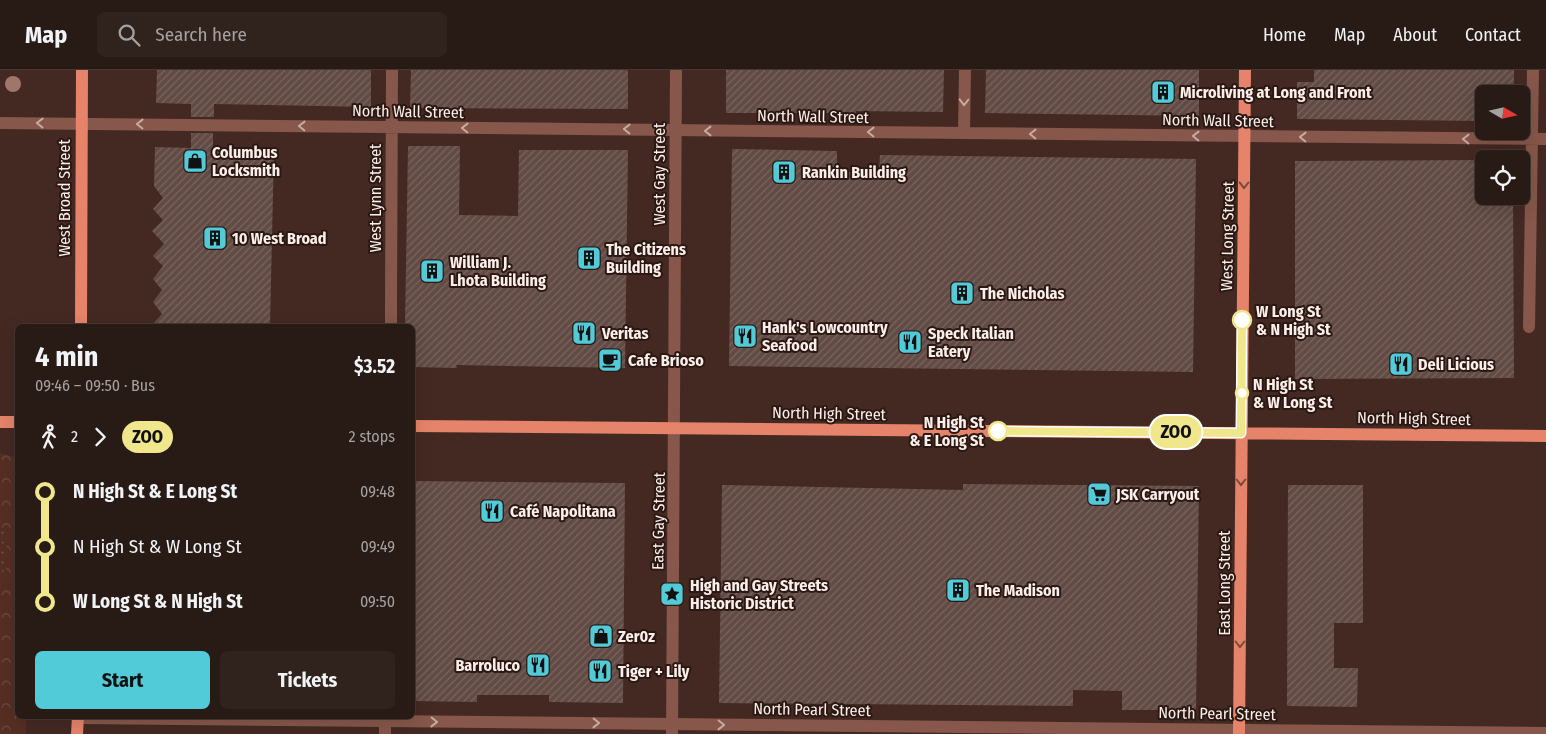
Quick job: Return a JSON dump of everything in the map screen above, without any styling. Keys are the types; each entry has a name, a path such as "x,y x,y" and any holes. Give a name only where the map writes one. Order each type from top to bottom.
{"main road":[{"name":"West Broad Street","path":"81,324 80,124 82,70"},
{"name":"West Long Street","path":"1241,433 1245,70"},
{"path":"0,422 15,422"},
{"name":"North High Street","path":"415,426 1546,436"},
{"name":"East Long Street","path":"1239,732 1241,433"},
{"path":"77,734 78,719"}],"street":[{"name":"West Lynn Street","path":"391,324 392,70"},
{"name":"West Gay Street","path":"675,428 676,70"},
{"path":"964,134 965,70"},
{"path":"1529,327 1533,70"},
{"name":"North Wall Street","path":"0,123 1546,139"},
{"name":"East Gay Street","path":"672,729 675,428"},
{"name":"North Pearl Street","path":"166,719 672,729 1546,733"}],"shaded area":[{"path":"0,70 1546,70 1546,734 0,734"}],"green space":[{"path":"0,453 15,457 15,719 26,719 26,734 0,734"},
{"path":"0,528 7,528 6,570 0,569"}],"building":[{"path":"157,70 371,70 371,107 214,104 214,117 191,117 191,104 156,103"},
{"path":"411,70 628,70 628,109 410,108"},
{"path":"726,70 944,70 943,112 726,113"},
{"path":"986,70 1199,70 1199,116 985,113"},
{"path":"1314,70 1514,70 1514,85 1475,85 1475,121 1297,119 1297,82 1314,82"},
{"name":"10 West Broad","path":"191,133 213,133 213,148 274,150 270,324 153,324 162,314 153,302 162,290 153,279 163,266 153,256 164,244 152,231 163,220 153,209 163,198 154,186 155,147 191,148"},
{"path":"408,146 460,146 459,215 518,216 519,150 628,150 625,368 456,365 457,368 415,367 415,324 405,324"},
{"name":"The Nicholas","path":"732,149 837,151 837,172 879,172 880,155 1196,159 1193,372 729,366"},
{"path":"1475,160 1475,205 1513,205 1514,378 1295,379 1295,161"},
{"path":"415,481 625,483 623,703 549,702 549,695 477,695 477,702 415,701"},
{"path":"963,484 1199,486 1196,710 1122,710 1122,691 1073,690 1073,706 719,703 722,485 963,490"},
{"path":"1288,485 1363,485 1363,623 1334,623 1334,668 1358,668 1357,707 1287,706"}],"bus line":[{"name":"ZOO","path":"998,431 1241,433 1242,320"}],"place":[{"name":"Microliving at Long and Front","path":"1163,92"},
{"name":"Columbus Locksmith","path":"195,161"},
{"name":"Rankin Building","path":"784,172"},
{"name":"10 West Broad","path":"215,238"},
{"name":"The Citizens Building","path":"589,258"},
{"name":"William J. Lhota Building","path":"432,271"},
{"name":"The Nicholas","path":"962,293"},
{"name":"W Long St & N High St","path":"1242,320"},
{"name":"Veritas","path":"584,333"},
{"name":"Hank's Lowcountry Seafood","path":"745,336"},
{"name":"Speck Italian Eatery","path":"910,342"},
{"name":"Cafe Brioso","path":"610,360"},
{"name":"Deli Licious","path":"1401,364"},
{"name":"N High St & W Long St","path":"1242,393"},
{"name":"N High St & E Long St","path":"998,431"},
{"name":"JSK Carryout","path":"1099,494"},
{"name":"Café Napolitana","path":"492,511"},
{"name":"The Madison","path":"958,590"},
{"name":"High and Gay Streets Historic District","path":"672,594"},
{"name":"Zer0z","path":"601,636"},
{"name":"Barroluco","path":"538,665"},
{"name":"Tiger + Lily","path":"600,671"}]}
